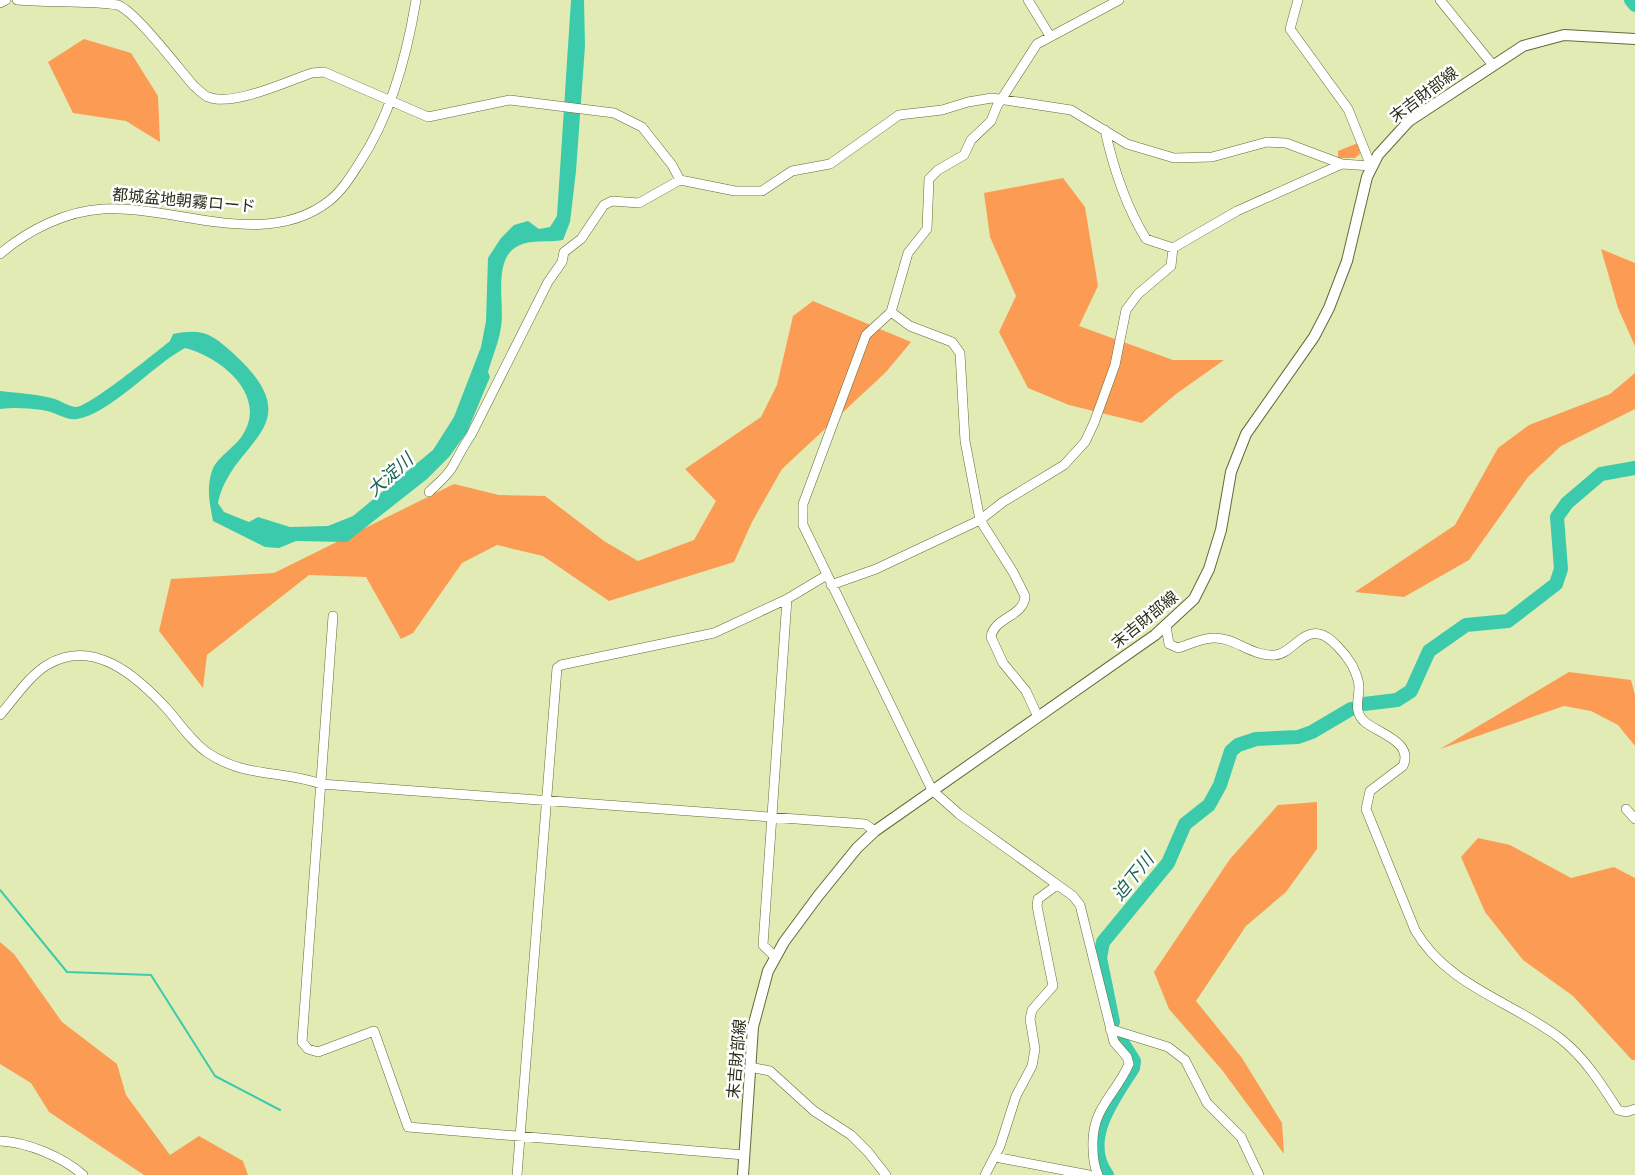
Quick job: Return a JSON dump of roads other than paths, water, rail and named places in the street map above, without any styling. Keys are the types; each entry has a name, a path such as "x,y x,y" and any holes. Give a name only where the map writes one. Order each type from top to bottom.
{"main road":[{"name":"末吉財部線","path":"743,1175 753,1027 768,971 775,957 836,873 875,831 1166,626 1194,599 1209,570 1221,530 1231,472 1246,434 1314,337 1329,308 1347,261 1371,166 1386,144 1409,121 1522,46 1550,37 1579,35 1635,39"}],"street":[{"path":"0,3 6,0"},
{"path":"17,0 40,2 87,0 124,3 194,86 207,97 239,98 312,73 324,72 428,117 510,100 552,103 614,113 642,127 672,165 680,180"},
{"name":"都城盆地朝霧ロード","path":"0,254 40,227 63,218 101,209 145,210 245,224 279,222 296,218 329,201 346,184 370,147 390,100 412,27 416,0"},
{"path":"1028,0 1050,36"},
{"path":"1098,1175 1093,1161 1092,1132 1096,1117 1129,1064 1127,1057 1114,1042 1080,905 1073,896 958,814 932,790 803,525 803,504 866,335 891,312 908,253 927,229 929,179 938,170 964,155 971,140 991,122 1000,101 1031,51 1050,36 1119,0"},
{"path":"429,492 448,473 471,435 548,282 562,262 564,252 581,239 604,205 612,201 639,203 680,180 735,191 762,191 792,171 830,164 899,114 942,110 984,99 1071,110 1127,144 1174,158 1212,157 1267,142 1286,143 1342,164 1371,166 1348,109 1290,29 1298,0"},
{"path":"1440,0 1492,64"},
{"path":"1105,130 1110,152 1136,224 1146,239 1173,248 1237,211 1342,164"},
{"path":"831,585 876,569 980,520 1003,502 1064,465 1085,442 1115,365 1126,310 1138,294 1171,266 1173,248"},
{"path":"891,312 910,326 952,342 960,353 965,441 980,520 1013,572 1025,596 1022,607 994,627 991,637 1003,663 1026,691 1038,717"},
{"path":"517,1175 557,668 561,665 714,633 787,599 827,574"},
{"path":"775,957 763,945 787,599"},
{"path":"333,616 302,1042 308,1048 318,1052 374,1031 408,1126 744,1155"},
{"path":"1166,626 1168,644 1178,648 1213,637 1272,656 1285,652 1315,633 1325,636 1339,649 1351,664 1358,683 1356,700 1360,716 1364,722 1398,742 1404,755 1403,766 1370,791 1366,809 1406,909 1425,948 1456,976 1562,1040 1595,1074 1618,1110 1626,1112 1635,1109"},
{"path":"0,715 47,665 75,656 103,658 121,667 158,700 208,753 236,768 261,774 304,778 321,784 866,824 875,831"},
{"path":"1626,809 1635,819"},
{"path":"985,1175 1009,1124 1016,1096 1032,1066 1035,1049 1030,1019 1032,1010 1053,986 1037,906 1038,899 1057,885"},
{"path":"1110,1029 1168,1047 1185,1060 1207,1103 1241,1137 1259,1175"},
{"path":"750,1067 770,1071 814,1111 850,1135 886,1175"},
{"path":"0,1141 22,1144 71,1166 83,1175"},
{"path":"995,1157 1089,1175"}],"water":[{"path":"571,0 584,0 585,46 576,171 570,222 563,240 528,243 510,252 502,271 501,327 488,372 490,377 467,432 449,457 427,479 347,542 296,541 279,548 265,547 213,521 209,490 210,477 217,462 242,436 249,421 250,407 237,380 226,369 199,353 185,348 118,399 90,415 77,419 69,419 37,409 0,409 0,391 48,397 74,407 83,405 151,356 170,341 173,334 200,332 207,334 234,354 257,379 267,400 268,417 261,432 226,481 218,503 224,512 249,522 258,517 290,527 328,526 353,516 433,450 454,417 481,347 486,321 488,258 501,238 514,225 528,221 539,229 550,227 557,216"}],"waterway":[{"name":"迫下川","path":"1631,0 1635,5"},
{"name":"迫下川","path":"1364,704 1397,700 1411,691 1429,651 1466,625 1508,621 1556,584 1561,569 1557,517 1567,503 1601,474 1635,468"},
{"name":"迫下川","path":"1113,1022 1100,958 1103,942 1168,863 1185,824 1209,805 1220,785 1231,751 1238,745 1256,739 1298,737 1312,732 1351,709"},
{"path":"0,890 67,972 151,975 215,1076 280,1110"},
{"name":"迫下川","path":"1107,1175 1100,1162 1097,1148 1099,1134 1103,1120 1117,1092 1133,1068 1134,1061 1119,1037"}],"water label":[{"name":"大淀川","path":"390,475"}]}
